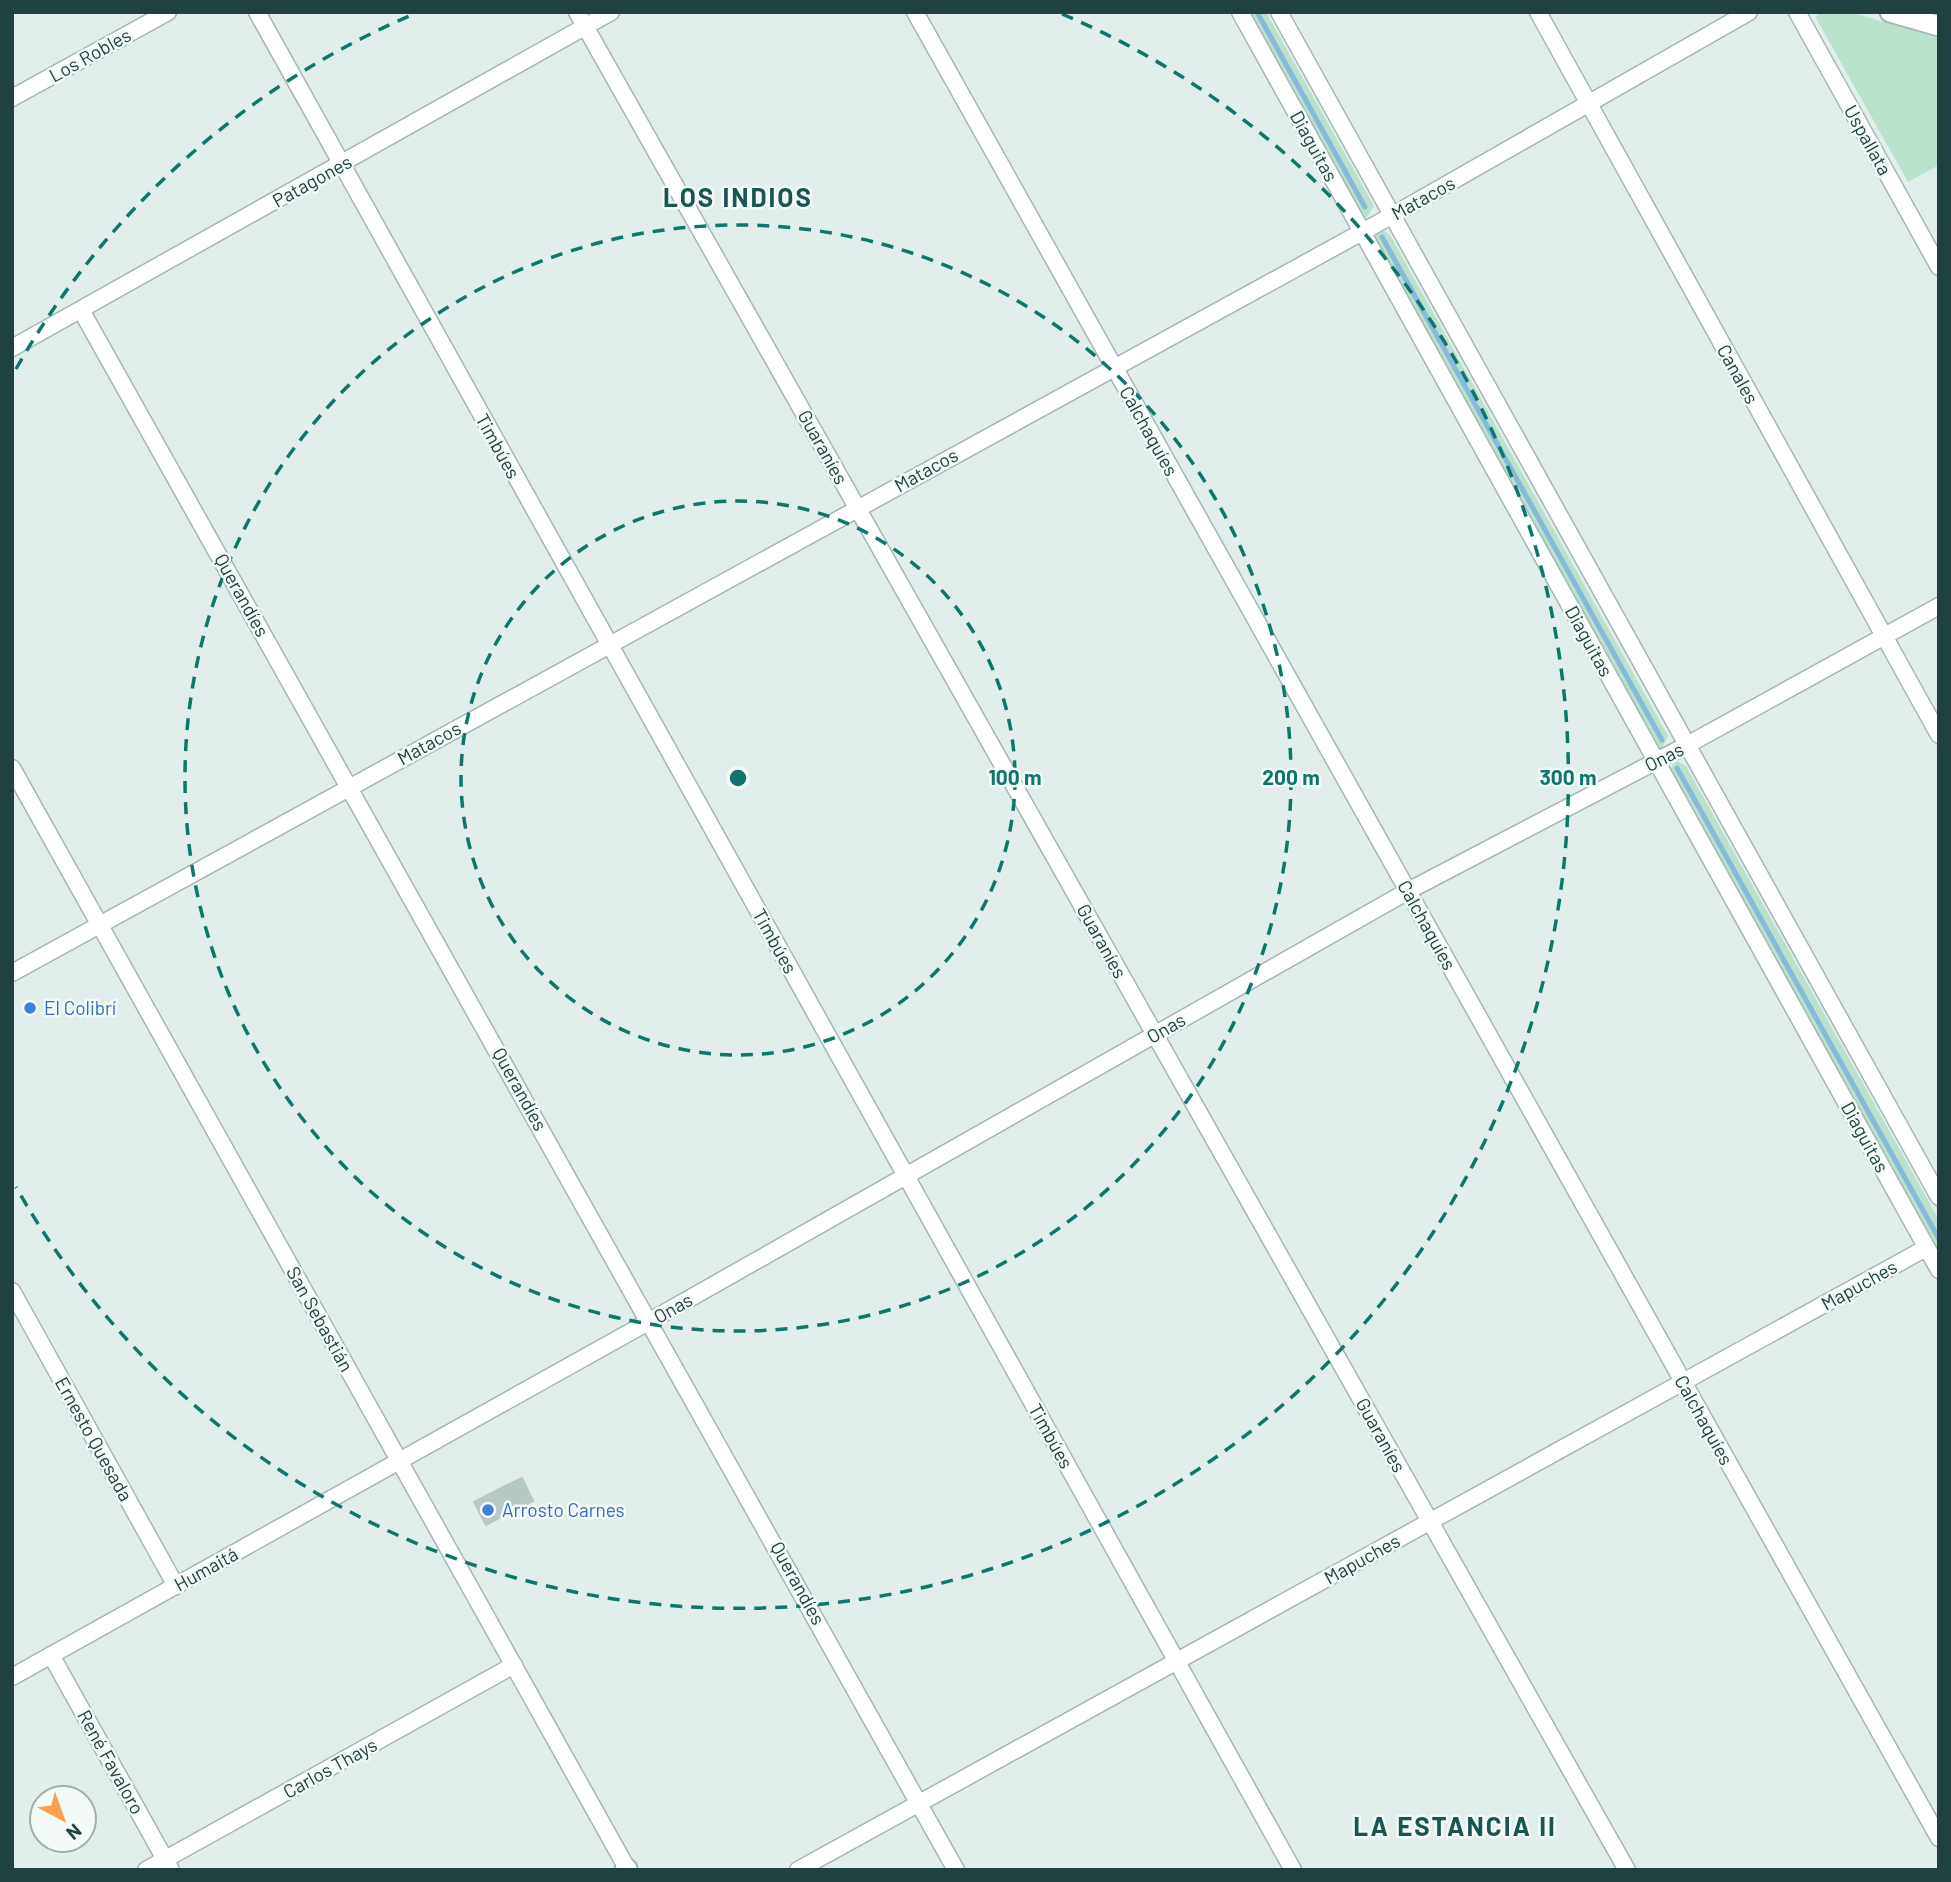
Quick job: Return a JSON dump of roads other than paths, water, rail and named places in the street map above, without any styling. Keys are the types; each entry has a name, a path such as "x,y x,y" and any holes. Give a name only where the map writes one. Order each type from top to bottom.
{"street":[{"name":"Los Robles","path":"12,98 168,12"},
{"name":"Timbúes","path":"257,12 1293,1870"},
{"name":"Patagones","path":"12,348 341,164 581,19 611,12"},
{"name":"Calchaquíes","path":"915,12 1939,1838"},
{"name":"Diaguitas","path":"1240,12 1939,1270"},
{"name":"Diaguitas","path":"1279,12 1939,1196"},
{"name":"Canales","path":"1538,12 1939,735"},
{"name":"Matacos","path":"12,973 1393,215 1749,12"},
{"name":"Uspallata","path":"1797,12 1939,267"},
{"path":"1890,12 1939,26"},
{"name":"Guaraníes","path":"581,19 1627,1870"},
{"name":"Querandíes","path":"81,310 956,1870"},
{"name":"Onas","path":"400,1461 1408,891 1689,744 1939,606"},
{"name":"San Sebastián","path":"12,768 627,1869"},
{"name":"Mapuches","path":"798,1870 1927,1248"},
{"name":"Ernesto Quesada","path":"12,1291 176,1586"},
{"name":"Humaitá","path":"12,1677 400,1461"},
{"name":"René Favaloro","path":"51,1655 168,1864"},
{"name":"Carlos Thays","path":"146,1870 168,1864 514,1665"}],"waterway":[{"path":"1257,12 1365,207"},
{"path":"1382,237 1662,740"},
{"path":"1677,768 1939,1239"}],"place":[{"name":"El Colibrí","path":"30,1008"},
{"name":"Arrosto Carnes","path":"488,1510"}],"district":[{"name":"LOS INDIOS","path":"738,198"},
{"name":"LA ESTANCIA II","path":"1455,1827"}]}
